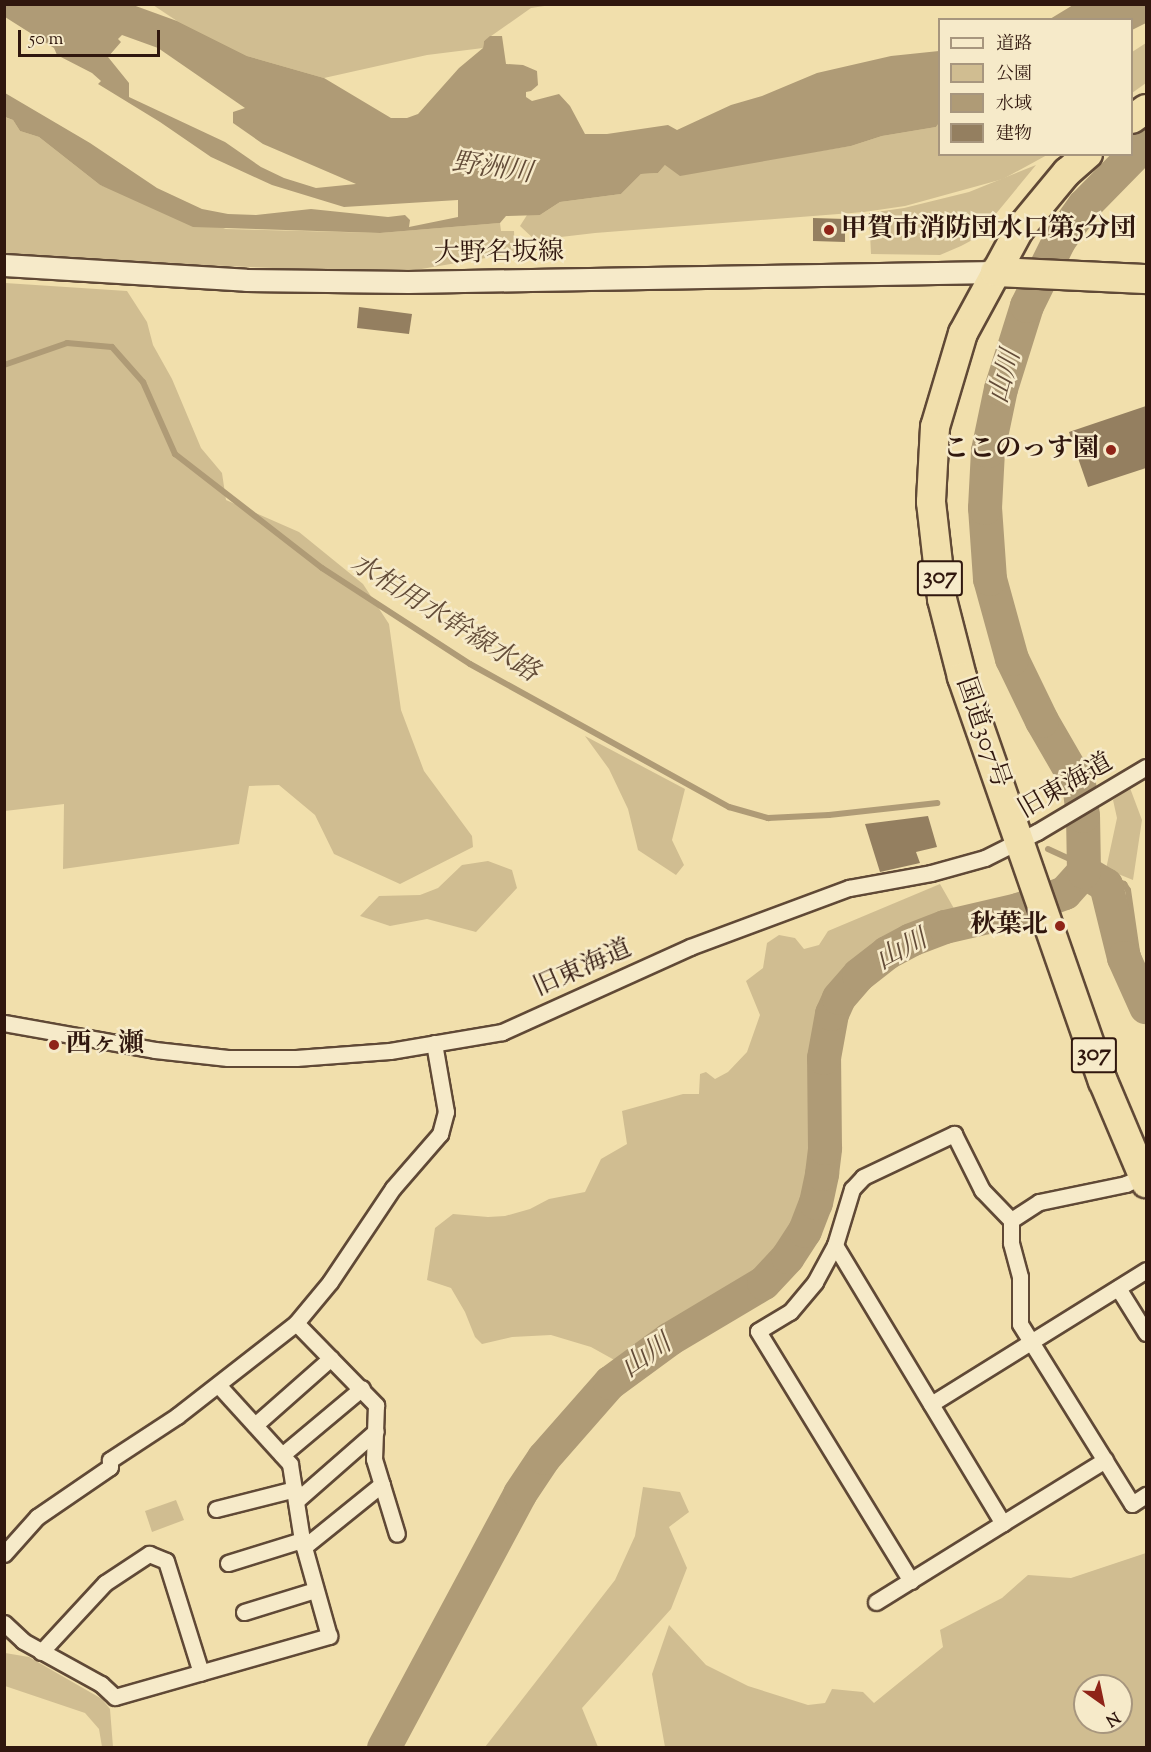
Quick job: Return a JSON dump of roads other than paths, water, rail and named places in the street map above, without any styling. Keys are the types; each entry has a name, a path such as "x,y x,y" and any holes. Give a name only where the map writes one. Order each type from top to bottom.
{"highway":[{"path":"1133,118 1146,109"},
{"name":"国道307号","path":"1086,156 1067,172 1020,230 1007,273 954,358 935,427 931,502 942,599 962,677 1103,1081 1145,1178"},
{"path":"1007,273 1077,278 1146,279"}],"main road":[{"name":"大野名坂線","path":"4,265 246,280 408,282 1007,273"}],"street":[{"name":"旧東海道","path":"4,1023 154,1050 228,1058 296,1059 390,1052 502,1032 690,947 849,888 931,873 985,858 1062,818 1146,767"},
{"path":"4,1554 36,1517 110,1467 110,1460 218,1385 296,1323 340,1267 393,1188 440,1134 446,1112 434,1043"},
{"path":"911,1581 758,1331 790,1312 815,1282 835,1245 852,1189 863,1177 954,1134 982,1190 1011,1220 1011,1243 1021,1295 1020,1324 1132,1504 1146,1496"},
{"path":"1011,1220 1049,1199 1126,1184 1145,1178"},
{"path":"835,1245 1003,1523"},
{"path":"932,1404 1146,1270"},
{"path":"1118,1288 1146,1333"},
{"path":"296,1323 362,1388 376,1405 374,1459 398,1534"},
{"path":"255,1425 331,1358"},
{"path":"4,1623 22,1641 101,1684 115,1697 329,1636 303,1544 290,1464 218,1385"},
{"path":"282,1455 362,1388"},
{"path":"216,1509 295,1495 376,1431"},
{"path":"876,1602 1105,1460"},
{"path":"228,1563 303,1544 382,1484"},
{"path":"41,1652 105,1583 149,1554 166,1561 201,1673"},
{"path":"244,1612 315,1590"}],"water":[{"name":"野洲川","path":"5,4 133,5 177,21 247,56 324,78 391,118 407,118 418,114 459,68 483,48 484,41 490,36 502,36 506,64 523,65 537,71 538,85 526,92 526,97 532,101 559,94 570,106 585,134 607,134 668,125 677,130 731,105 762,96 817,73 891,56 938,51 938,124 936,127 882,136 851,146 680,176 665,165 658,173 641,174 621,194 560,202 540,215 506,216 500,223 380,233 193,227 100,185 39,137 20,131 13,120 5,117 5,93 90,143 157,188 202,209 228,214 256,215 311,209 388,217 405,215 410,220 409,227 458,217 458,200 344,207 272,185 211,157 98,84 101,81 92,73 57,55 54,48 5,17","holes":["122,35 158,48 245,108 233,112 233,123 263,144 356,184 316,188 284,178 261,167 225,142 129,97 129,83 108,57 121,42 118,39"]},
{"path":"1073,5 1146,5 1146,23 1133,30 1133,18 1052,18"}],"waterway":[{"name":"山川","path":"384,1748 520,1494 544,1458 610,1383 670,1339 764,1283 788,1257 805,1231 816,1203 822,1174 825,1148 824,1058 832,1014 839,998 859,975 887,953 911,940 945,927 1018,910 1065,893 1084,872 1083,816 1079,785 1042,721 1012,659 990,579 985,508 988,451 1001,389 1027,306 1059,241 1084,206 1146,143"},
{"name":"水柏用水幹線水路","path":"4,365 67,343 112,347 143,382 175,454 322,568 470,664 729,807 768,818 829,815 937,803"},
{"name":"水柏用水幹線水路","path":"1048,849 1124,884 1128,890 1137,952 1146,981"},
{"path":"1084,872 1106,885 1124,958 1146,1007"}],"place":[{"name":"甲賀市消防団水口第5分団","path":"829,230"},
{"name":"ここのっす園","path":"1111,450"},
{"name":"秋葉北","path":"1060,926"},
{"name":"西ヶ瀬","path":"54,1045"}]}
